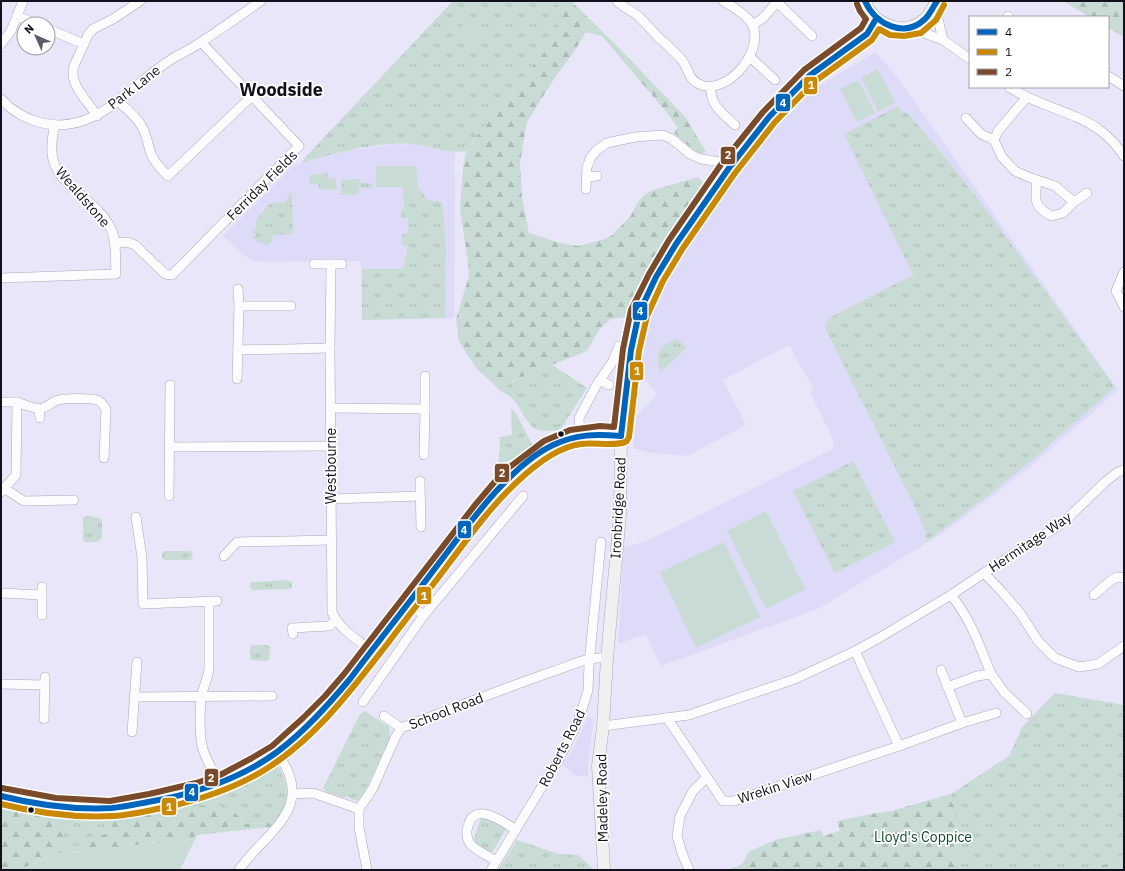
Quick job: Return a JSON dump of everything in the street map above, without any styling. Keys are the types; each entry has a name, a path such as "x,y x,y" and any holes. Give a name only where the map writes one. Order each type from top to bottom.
{"main road":[{"path":"866,1 867,6 876,19 892,27 908,27 918,24 930,15 936,4"},
{"name":"Ironbridge Road","path":"603,726 607,658 620,516 621,436 631,350 638,313 656,277 676,244 729,168 769,117 809,76 867,34 876,19"},
{"path":"1,796 55,806 110,808 151,802 198,791 220,783 256,765 277,752 309,724 331,701 481,510 509,478 548,448 573,437 600,434 621,436"},
{"name":"Madeley Road","path":"603,726 598,766 604,870"}],"street":[{"path":"18,16 23,1"},
{"path":"97,116 75,83 72,77 72,70 88,35 94,29 113,19 140,1"},
{"name":"Park Lane","path":"1,99 11,110 22,117 54,126 75,124 97,116 166,63 201,42 261,1"},
{"path":"617,1 622,6 636,14 674,52 682,61 688,74 693,80 699,84 711,87 716,87 725,83 750,57 754,45 752,25 741,12 723,1"},
{"path":"752,25 762,19 778,2 812,36"},
{"path":"936,4 944,40"},
{"path":"1,44 9,35 16,20"},
{"path":"908,27 944,40 969,58"},
{"path":"56,32 84,44"},
{"name":"Ferriday Fields","path":"114,243 127,242 135,245 165,274 172,275 299,146 201,42"},
{"path":"750,57 775,80"},
{"path":"1109,77 1124,86"},
{"path":"711,87 710,92 716,108 735,125"},
{"path":"1011,88 1084,122 1121,143 1124,156"},
{"path":"118,101 136,117 148,140 151,155 156,164 168,176 252,96"},
{"path":"994,140 998,131 1026,96"},
{"path":"966,118 982,134 994,140 1002,157 1016,171 1055,186 1074,202"},
{"name":"Wealdstone","path":"1,278 116,274 114,243 111,227 104,217 59,173 52,154 54,126"},
{"path":"586,189 587,167 591,157 597,150 607,143 635,137 663,135 672,139 690,154 701,159 721,162 729,168"},
{"path":"586,177 597,176"},
{"path":"1037,180 1035,199 1042,211 1052,216 1063,213 1074,202 1087,193"},
{"path":"314,264 342,264"},
{"name":"Westbourne","path":"331,264 330,446 332,612 336,621"},
{"path":"1124,272 1116,291 1124,306"},
{"path":"237,379 238,289"},
{"path":"239,306 291,306"},
{"path":"580,436 579,418 600,380 614,361 619,346"},
{"path":"238,350 330,348"},
{"path":"424,455 425,376"},
{"path":"600,380 609,385"},
{"path":"169,496 170,385"},
{"path":"1,402 18,402 39,413 59,399 98,400 106,409 104,458"},
{"path":"18,402 16,476 3,490 24,501 74,500"},
{"path":"331,408 425,409"},
{"path":"169,447 330,446"},
{"name":"Hermitage Way","path":"951,595 1058,526 1105,482 1118,472 1124,470"},
{"path":"420,481 421,527"},
{"path":"331,499 420,496"},
{"path":"363,702 424,615 523,496"},
{"path":"136,518 142,558 143,604 213,601 209,669 208,677 201,697 201,727 202,748 220,783"},
{"path":"224,556 237,542 331,540"},
{"path":"589,660 601,542"},
{"path":"984,573 1020,613 1038,641 1055,658 1079,668 1098,664 1124,646"},
{"path":"1094,595 1117,577 1124,578"},
{"path":"1,593 42,591 42,615"},
{"path":"603,726 688,715 795,679 855,651 951,595 961,607 973,630 990,674 1004,692 1027,714"},
{"path":"408,604 424,615"},
{"path":"293,634 292,628 329,626 336,621 371,651"},
{"path":"855,651 899,746"},
{"name":"School Road","path":"359,809 373,788 395,738 402,728 527,681 589,660 600,657 607,658"},
{"name":"Roberts Road","path":"491,870 559,759 574,730 588,690 589,660"},
{"path":"132,732 137,662"},
{"path":"941,670 962,723"},
{"path":"947,687 977,676 990,674"},
{"path":"1,684 45,681 44,719"},
{"path":"134,697 272,696"},
{"name":"Wrekin View","path":"667,718 706,778 723,801 734,801 899,746 962,723 996,713"},
{"path":"384,716 402,728"},
{"path":"239,870 258,846 285,818 289,808 293,794 289,774 277,752"},
{"path":"689,870 677,836 680,816 693,791 706,778"},
{"path":"293,794 313,793 359,809 359,827 367,870"},
{"path":"496,861 471,844 466,831 468,822 474,816 483,813 495,816 516,830"}],"shaded area":[{"path":"875,52 898,78 1118,390 1029,468 943,533 820,608 661,666 646,634 618,644 624,547 645,542 833,449 834,441 810,392 814,390 789,345 723,380 746,425 687,456 646,452 633,448 636,417 657,394 639,372 643,331 651,304 690,235 771,129 817,87"},
{"path":"410,144 455,152 454,318 362,320 361,261 251,261 223,236 294,165 342,152 385,145"},
{"path":"588,717 594,719 588,762 588,777 574,775 562,764 572,751"}],"green space":[{"path":"453,1 557,1 557,37 495,112 466,151 445,151 411,144 384,144 356,149 301,163 312,150"},
{"path":"557,1 571,1 620,49 686,118 706,152 701,154 692,149 673,132 678,128 668,114 602,36 586,32 527,122 520,163 522,197 529,233 560,243 578,246 611,236 630,217 638,202 644,195 651,191 698,177 707,187 672,237 645,283 633,316 611,319 599,330 587,351 512,381 502,392 476,368 459,341 456,319 469,276 460,210 463,168 466,151 495,112 557,37"},
{"path":"1063,1 1124,1 1124,37 1109,29 1109,16 1088,16"},
{"path":"468,18 488,36 477,48 458,30"},
{"path":"878,69 895,103 878,112 861,78"},
{"path":"858,80 875,113 857,122 840,89"},
{"path":"898,106 901,111 909,114 990,215 1115,387 1037,456 990,494 926,542 926,533 917,511 825,328 829,318 913,275 844,134"},
{"path":"376,166 416,166 418,187 376,187"},
{"path":"327,173 329,179 336,179 337,190 319,189 318,184 310,184 309,175"},
{"path":"359,179 362,183 372,183 373,188 359,188 359,194 340,195 340,190 342,190 341,180"},
{"path":"403,187 418,187 427,200 442,202 446,245 445,318 362,320 362,269 403,269 408,246 402,246 402,235 408,233 408,218 401,218 401,209 404,208"},
{"path":"289,193 292,193 293,234 273,235 272,240 267,245 256,241 251,236 256,236 255,233 251,232 256,228 256,220 269,204 286,202"},
{"path":"677,339 687,347 661,372 658,360 659,351 666,344"},
{"path":"551,364 587,388 560,430 540,431 528,423 514,400 509,395 502,392 511,382"},
{"path":"511,410 514,410 533,446 516,458 499,464 500,437 512,435"},
{"path":"853,461 895,542 835,573 793,491"},
{"path":"766,511 805,589 766,609 727,531"},
{"path":"88,516 99,518 102,521 102,538 97,542 85,542 83,540 83,517"},
{"path":"724,542 760,617 696,648 660,572"},
{"path":"164,551 190,551 193,554 191,560 165,560 162,558 162,553"},
{"path":"288,580 292,582 292,588 290,589 252,590 250,587 250,583 252,582"},
{"path":"252,645 267,645 270,647 269,659 267,661 250,659 250,647"},
{"path":"1055,693 1124,705 1124,854 1112,863 1077,870 974,870 956,865 955,807 951,801 951,794 1009,756 1022,727"},
{"path":"365,711 389,727 390,739 360,799 354,800 346,796 344,798 326,792 323,788 360,714"},
{"path":"272,763 277,765 283,776 287,789 287,795 285,808 282,814 271,827 269,823 245,824 230,807 108,828 109,831 95,840 68,849 62,846 61,830 58,822 35,814 35,808 104,813 258,769"},
{"name":"Lloyd's Coppice","path":"951,794 951,801 955,807 956,865 974,870 727,870 743,863 748,852 775,840 821,830 823,836 840,831 837,821 891,811"},
{"path":"1,804 55,819 59,823 62,834 62,846 68,849 95,840 109,831 108,828 105,827 102,820 182,807 230,807 245,824 270,823 270,827 197,835 195,839 54,854 19,870 1,870"},
{"path":"485,816 507,828 491,854 476,844 474,839 481,817"},
{"path":"195,839 180,870 19,870 54,854"},
{"path":"517,840 559,854 578,855 592,868 592,870 498,870"},
{"path":"1124,854 1124,870 1077,870 1112,863"}],"transit line":[{"name":"4","path":"865,1 870,9 883,22 899,28 908,28 917,25 925,19 937,1"},
{"name":"2","path":"2,788 56,798 110,801 149,794 196,783 220,775 272,746 303,718 344,674 475,505 503,472 544,441 570,430 600,426 614,427 623,349 631,310 649,274 669,240 722,163 763,112 804,70 861,28 866,19 857,4"},
{"name":"1","path":"1,804 28,810 71,815 100,816 134,814 193,800 243,782 284,757 301,743 347,695 482,520 518,481 539,463 563,449 581,444 618,444 627,441 629,437 639,351 647,316 663,281 683,248 735,173 775,122 814,82 872,40 879,29 890,35 904,36 921,33 936,20 944,5"},
{"name":"4","path":"621,436 631,350 639,313 656,277 676,244 729,168 769,117 809,76 867,34 876,19"},
{"name":"4","path":"1,796 56,806 117,808 165,799 199,790 232,778 262,762 277,752 297,735 316,717 350,679 472,519 519,468 536,455 562,441 594,435 621,436"}],"district":[{"name":"Woodside","path":"281,89"}]}
